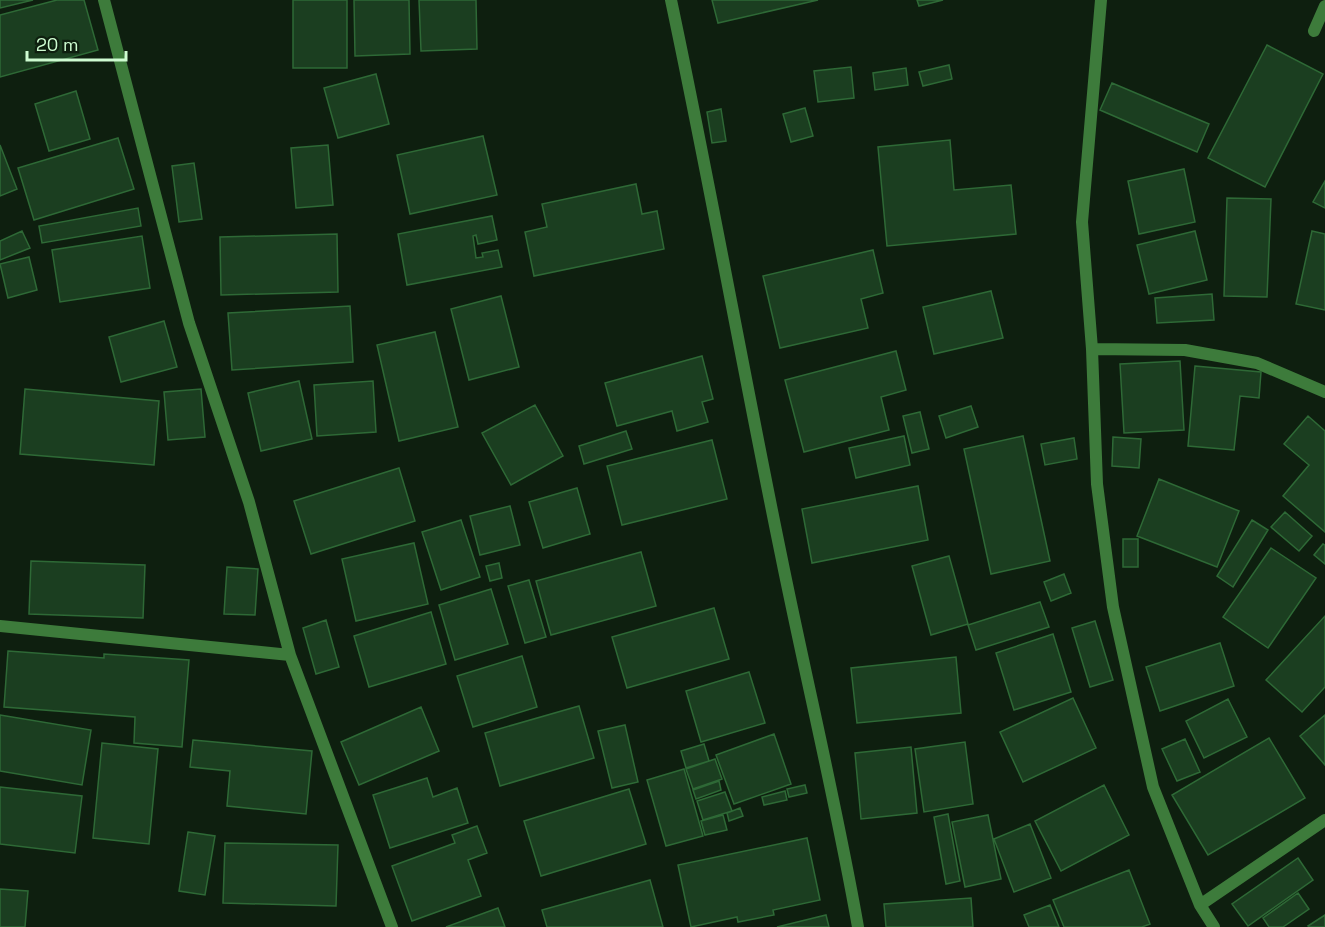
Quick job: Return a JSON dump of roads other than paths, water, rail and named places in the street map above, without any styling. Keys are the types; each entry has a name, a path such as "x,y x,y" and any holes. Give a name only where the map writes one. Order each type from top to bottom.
{"street":[{"path":"105,0 189,323 249,502 290,655 392,927"},
{"path":"671,0 752,412 844,846 858,927"},
{"path":"1101,0 1082,222 1092,349 1097,484 1113,608 1153,788 1200,905 1214,927"},
{"path":"1314,31 1325,6"},
{"path":"1092,349 1185,350 1257,363 1325,392"},
{"path":"0,626 290,655"},
{"path":"1200,905 1325,820"}]}
